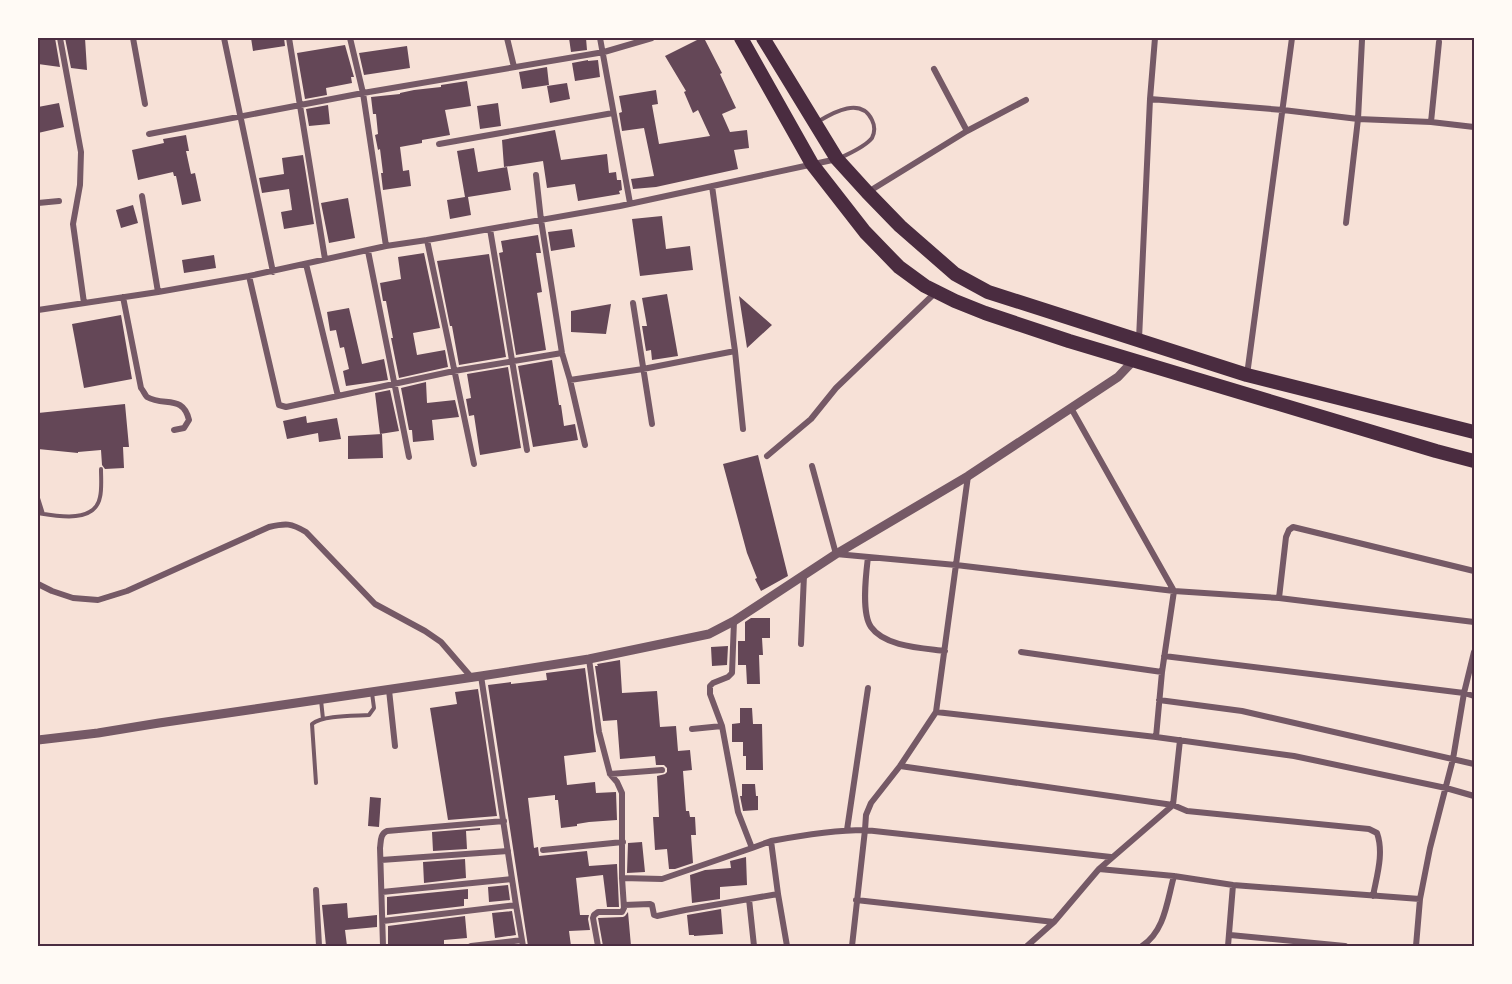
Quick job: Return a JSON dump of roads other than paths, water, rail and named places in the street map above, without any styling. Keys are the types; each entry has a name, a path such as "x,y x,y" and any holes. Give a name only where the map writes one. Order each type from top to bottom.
{"highway":[{"path":"741,38 812,164 865,232 899,267 925,286 985,314 1069,341 1474,461"},
{"path":"763,38 837,159 900,226 955,274 988,292 1247,375 1474,432"}],"street":[{"path":"60,38 81,152 80,185 73,224 84,303"},
{"path":"133,38 145,104"},
{"path":"224,38 273,272"},
{"path":"289,38 325,259"},
{"path":"350,38 363,93 386,246"},
{"path":"507,38 514,67"},
{"path":"600,38 630,203"},
{"path":"149,134 363,93 604,52 652,38"},
{"path":"1139,340 1155,38"},
{"path":"1247,375 1292,38"},
{"path":"1346,223 1358,119 1362,40"},
{"path":"1431,122 1439,42"},
{"path":"934,69 967,131"},
{"path":"1150,99 1358,119 1431,122 1474,127"},
{"path":"867,192 967,131 1026,100"},
{"path":"438,144 613,113"},
{"path":"38,310 273,272 386,246 630,203 837,159"},
{"path":"536,175 562,352 585,445"},
{"path":"712,186 735,351 743,429"},
{"path":"142,196 158,292"},
{"path":"38,203 59,201"},
{"path":"490,229 527,450"},
{"path":"427,240 474,464"},
{"path":"368,251 409,457"},
{"path":"306,264 338,396"},
{"path":"249,276 279,405 286,407 454,371 562,352"},
{"path":"767,456 811,419 836,388 937,292"},
{"path":"123,297 141,388 146,396 177,403 187,412 189,420 184,428 174,430"},
{"path":"633,303 652,424"},
{"path":"570,380 643,369 735,351"},
{"path":"38,740 476,677 589,658 709,634 734,621 836,554 968,476 1118,377 1134,360"},
{"path":"1071,408 1174,591 1162,672 1156,737"},
{"path":"812,466 836,554"},
{"path":"852,946 868,808 900,766 936,712 968,476"},
{"path":"38,584 73,598 98,600 127,591 269,527 283,524 294,525 306,532 375,604 441,642 476,677 504,821 523,943 471,946"},
{"path":"1279,598 1286,537 1293,527 1474,571"},
{"path":"836,554 956,565 1174,591 1279,598 1474,622"},
{"path":"868,557 865,583 866,610 870,626 885,639 903,645 945,651"},
{"path":"801,644 804,575"},
{"path":"734,621 732,673 712,683 710,694 722,726 738,812 752,848"},
{"path":"1022,652 1162,672"},
{"path":"1416,946 1419,899 1453,759 1464,693 1474,652"},
{"path":"1164,656 1474,696"},
{"path":"589,658 599,732 610,774 622,793 624,910 622,912 598,912 594,915 598,946"},
{"path":"847,830 868,688"},
{"path":"389,690 395,746"},
{"path":"1159,700 1242,711 1474,764"},
{"path":"936,712 1156,737 1294,756 1474,796"},
{"path":"692,729 722,726"},
{"path":"1027,946 1054,922 1111,857 1173,806 1180,740"},
{"path":"900,766 1173,806 1187,811 1369,829 1377,833 1381,851 1373,896"},
{"path":"610,774 662,770"},
{"path":"383,946 381,836 387,831 504,821"},
{"path":"622,878 662,879 771,841 812,833 847,830 865,830 1111,857"},
{"path":"771,841 787,946"},
{"path":"543,850 623,842"},
{"path":"381,860 508,851"},
{"path":"1099,869 1174,876 1233,885 1419,899"},
{"path":"1142,946 1151,940 1161,924 1174,876"},
{"path":"382,892 512,879"},
{"path":"1228,946 1233,885"},
{"path":"316,890 319,946"},
{"path":"624,905 650,904 654,915 657,916 778,894"},
{"path":"749,899 754,946"},
{"path":"856,900 1054,922"},
{"path":"383,921 516,905"},
{"path":"1230,935 1280,943 1345,946"}],"lane":[{"path":"815,123 834,112 852,107 868,113 875,130 872,137 860,147 837,159"},
{"path":"38,513 75,516 88,513 100,499 101,469"},
{"path":"38,498 43,514"},
{"path":"316,783 312,724 323,719 369,715 374,708 372,692"},
{"path":"321,699 323,719"}]}
